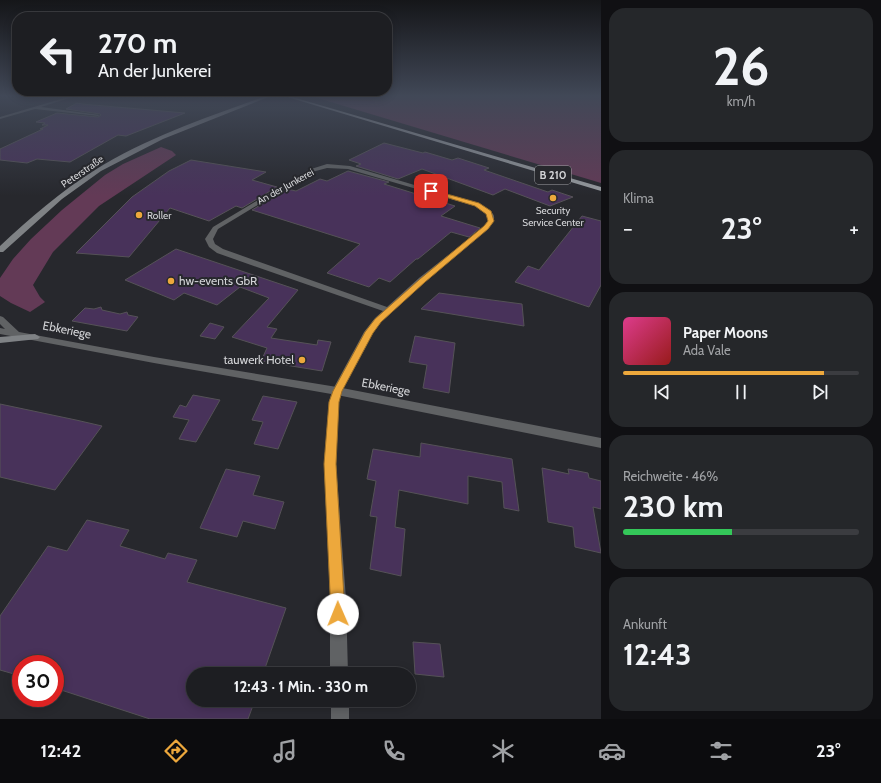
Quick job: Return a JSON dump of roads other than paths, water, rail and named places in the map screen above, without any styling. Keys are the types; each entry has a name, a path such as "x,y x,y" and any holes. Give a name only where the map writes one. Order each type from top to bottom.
{"main road":[{"name":"Peterstraße","path":"0,250 47,209 98,170 133,151 181,130"},
{"name":"B 210","path":"405,130 601,189"},
{"path":"0,340 35,337"}],"street":[{"name":"An der Junkerei","path":"339,667 338,599 330,464 334,402 338,391 369,332 388,310 486,228 491,221 489,213 477,205 465,200 342,166 327,166 310,171 236,214 215,228 209,239 212,245 220,251 388,310"},
{"path":"0,319 16,334"},
{"name":"Ebkeriege","path":"0,331 154,360 338,391 601,443"},
{"path":"340,707 340,719"}],"place":[{"name":"Security Service Center","path":"553,198"},
{"name":"Roller","path":"139,215"},
{"name":"hw-events GbR","path":"171,281"},
{"name":"tauwerk Hotel","path":"302,360"}]}
